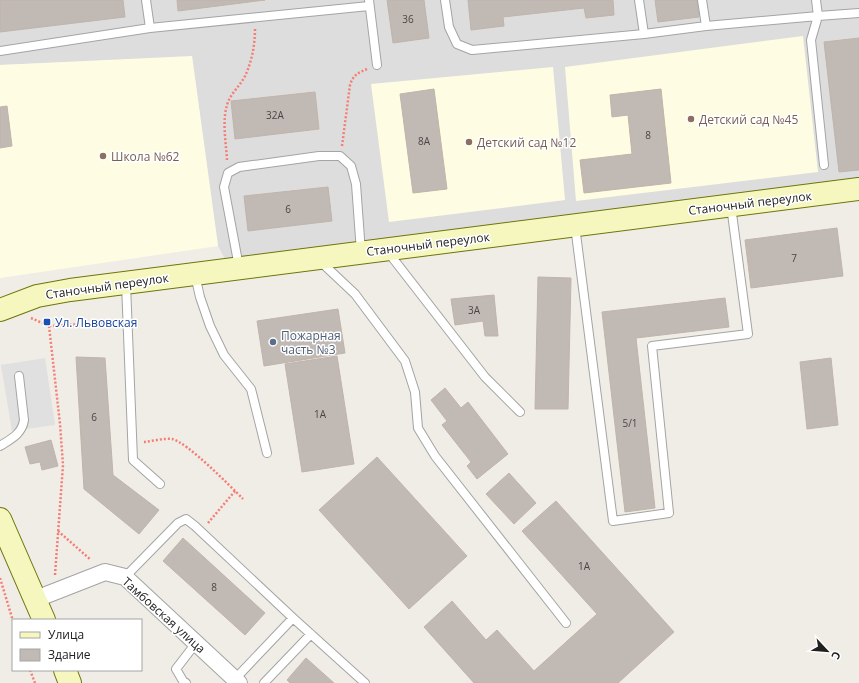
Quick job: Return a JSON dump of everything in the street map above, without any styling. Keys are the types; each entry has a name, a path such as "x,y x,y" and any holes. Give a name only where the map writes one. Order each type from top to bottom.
{"main road":[{"name":"Станочный переулок","path":"0,310 37,296 70,290 859,189"},
{"path":"0,519 45,595 44,619"},
{"path":"65,671 70,683"}],"street":[{"path":"45,595 105,572"},
{"name":"Тамбовская улица","path":"105,572 125,577 237,681"}],"lane":[{"path":"146,0 150,28"},
{"path":"445,0 449,27 457,44 472,50 644,34 706,26 859,13"},
{"path":"639,0 644,34"},
{"path":"702,0 706,26"},
{"path":"816,0 818,16 810,40 824,165"},
{"path":"0,51 150,28 256,18 369,3 377,65"},
{"path":"240,268 224,187 228,174 239,167 319,156 340,156 352,166 356,184 362,252"},
{"path":"575,225 613,521 669,514 652,346 748,334 731,205"},
{"path":"386,250 485,377 520,412"},
{"path":"317,258 355,294 405,361 415,392 418,428 435,456 566,623"},
{"path":"195,274 200,297 210,326 224,355 251,389 267,453"},
{"path":"126,283 133,460 160,484"},
{"path":"0,446 18,434 24,426 19,376"},
{"path":"125,577 178,523 186,519 201,531 293,618 365,683"},
{"path":"237,681 293,618"},
{"path":"264,683 311,634"},
{"path":"186,683 176,669 196,643"}],"path":[{"path":"228,174 224,129 225,113 227,103 244,76 252,58 256,18"},
{"path":"340,156 352,77 377,65"},
{"path":"25,316 49,326 127,321"},
{"path":"45,595 58,531 63,465 61,431 49,326"},
{"path":"132,443 171,439 179,441 243,499"},
{"path":"201,531 235,491"},
{"path":"58,531 105,572"},
{"path":"0,578 12,619"},
{"path":"30,671 35,683"}],"shaded area":[{"path":"0,0 859,0 859,179 225,259 218,246 192,57 0,65"},
{"name":"Детский сад №45","path":"803,36 818,172 576,201 565,67"},
{"name":"Школа №62","path":"192,56 218,246 0,278 0,65"},
{"name":"Детский сад №12","path":"553,67 565,200 389,222 371,84"},
{"path":"45,358 55,425 12,431 1,365"}],"building":[{"path":"0,0 123,0 125,17 0,32"},
{"path":"177,0 265,0 178,11"},
{"path":"387,0 424,0 429,38 393,43"},
{"path":"468,0 613,0 614,15 586,18 584,8 503,17 504,26 471,30"},
{"path":"655,0 697,0 699,17 658,22"},
{"path":"859,38 859,170 839,172 824,42"},
{"path":"434,89 447,189 413,193 400,94"},
{"path":"661,89 671,183 584,193 580,160 632,154 628,115 612,117 610,95"},
{"path":"315,92 319,129 235,139 231,101"},
{"path":"7,106 12,146 0,148 0,107"},
{"path":"328,187 332,221 248,231 244,196"},
{"path":"837,228 843,276 751,288 745,240"},
{"path":"538,277 571,278 568,409 535,409"},
{"path":"494,295 498,336 485,336 483,321 455,325 451,299"},
{"path":"725,298 729,327 636,338 655,508 625,512 602,312"},
{"path":"338,309 345,353 264,366 257,321"},
{"path":"337,356 354,464 302,472 285,364"},
{"path":"76,357 105,358 113,475 159,510 139,534 84,489"},
{"path":"831,358 838,425 807,429 800,362"},
{"path":"445,388 461,408 468,402 508,454 477,479 467,466 471,462 442,425 447,421 431,400"},
{"path":"51,440 58,466 42,470 40,462 30,464 25,447"},
{"path":"377,457 467,556 409,609 319,510"},
{"path":"509,473 536,503 514,524 486,494"},
{"path":"556,501 674,632 618,683 474,683 424,627 452,601 486,640 497,630 534,671 597,614 522,531"},
{"path":"183,538 265,613 245,635 163,561"},
{"path":"306,658 334,683 290,683 287,680"}],"place":[{"name":"Детский сад №45","path":"691,119"},
{"name":"Детский сад №12","path":"469,142"},
{"name":"Школа №62","path":"103,156"},
{"name":"Ул. Львовская","path":"47,322"},
{"name":"Пожарная часть №3","path":"273,342"}]}
